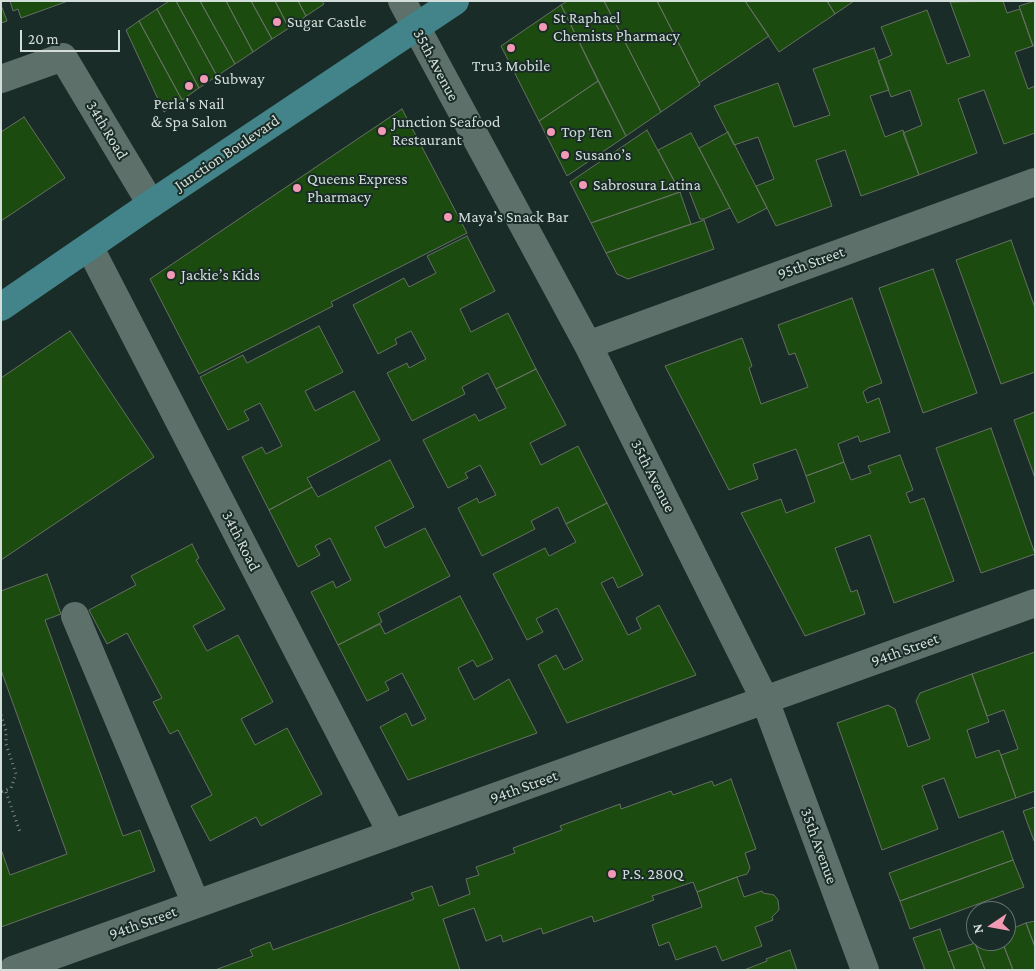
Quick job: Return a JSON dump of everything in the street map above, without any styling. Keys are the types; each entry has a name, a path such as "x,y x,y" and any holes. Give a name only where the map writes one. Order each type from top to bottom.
{"main road":[{"name":"Junction Boulevard","path":"1,307 90,248 151,204 455,1"}],"street":[{"name":"35th Avenue","path":"402,1 588,345 765,700 865,970"},
{"name":"34th Road","path":"1,79 63,57 151,204"},
{"name":"95th Street","path":"588,345 1035,182"},
{"name":"34th Road","path":"90,248 392,834"},
{"name":"94th Street","path":"13,970 1035,603"},
{"path":"75,616 196,904"}],"path":[{"path":"1,715 6,731 6,744 16,774 15,782 6,792 1,792"},
{"path":"6,792 20,832"}],"building":[{"path":"10,1 68,1 21,18 18,9 13,11"},
{"path":"169,1 176,1 217,76 199,88 157,9"},
{"path":"176,1 200,1 235,64 217,76"},
{"path":"200,1 226,1 253,52 235,64"},
{"path":"226,1 251,1 272,39 253,52"},
{"path":"251,1 275,1 289,28 272,39"},
{"path":"275,1 298,1 306,16 289,28"},
{"path":"298,1 322,1 324,4 306,16"},
{"path":"567,1 604,1 661,112 626,136 561,5"},
{"path":"604,1 657,1 700,85 661,112"},
{"path":"657,1 745,1 769,36 699,83"},
{"path":"745,1 827,1 835,14 779,52"},
{"path":"827,1 854,1 835,14"},
{"path":"1003,1 1007,13 1020,9 1033,46 1015,52 1028,89 1035,86 1035,133 1004,144 984,90 958,99 977,153 919,175 903,133 922,125 910,90 891,97 878,61 892,55 881,27 927,10 947,64 970,56 950,2"},
{"path":"1035,1 1035,45 1033,46 1019,6"},
{"path":"1,5 7,21 1,23"},
{"path":"561,5 598,81 539,121 501,46"},
{"path":"157,9 199,88 182,100 139,21"},
{"path":"139,21 182,100 164,112 126,30"},
{"path":"874,48 889,90 870,96 885,137 903,130 919,175 861,196 845,150 816,160 832,206 776,226 756,186 774,179 758,137 734,145 714,106 778,83 794,127 830,115 813,69"},
{"path":"598,81 626,136 567,176 539,121"},
{"path":"402,109 467,233 331,302 333,306 199,374 150,279"},
{"path":"24,117 65,178 1,221 1,132"},
{"path":"647,130 680,192 591,223 570,182"},
{"path":"728,132 767,208 738,223 699,148"},
{"path":"691,133 730,208 704,219 700,219 688,188 680,192 658,150"},
{"path":"680,192 691,224 606,253 591,223"},
{"path":"704,220 714,249 628,279 617,274 606,253"},
{"path":"467,236 495,291 460,309 471,332 508,313 536,369 496,389 488,373 462,387 465,394 412,421 387,373 407,363 409,368 426,359 411,331 395,339 397,344 378,354 353,305 404,278 409,287 436,273 427,256"},
{"path":"1011,240 1035,308 1035,372 1001,384 956,260"},
{"path":"933,269 977,393 923,413 879,288"},
{"path":"852,298 882,383 863,392 867,403 879,398 890,432 860,442 858,436 838,444 844,462 806,476 796,449 753,464 758,479 729,490 665,366 742,338 752,366 749,368 761,404 808,387 795,353 789,355 778,325"},
{"path":"319,326 343,372 305,391 315,411 354,391 380,440 307,478 312,487 269,510 242,457 262,447 266,454 282,446 260,403 244,411 249,420 228,430 200,377 243,355 247,363"},
{"path":"70,331 154,457 1,560 1,378"},
{"path":"536,369 566,425 530,443 541,465 578,446 607,503 566,524 558,507 531,521 535,529 482,556 458,508 477,498 479,503 496,495 480,465 465,473 468,478 448,488 423,440 475,414 479,421 506,408 496,389"},
{"path":"1035,412 1035,478 1014,420"},
{"path":"991,428 1035,554 981,573 936,448"},
{"path":"900,455 913,490 906,493 910,503 924,498 954,581 894,603 870,535 835,548 851,592 857,590 865,614 805,636 741,513 781,499 786,513 815,502 806,476 844,462 851,480 871,473 868,466"},
{"path":"390,460 414,507 375,527 385,548 425,528 450,576 378,613 382,622 338,645 311,592 333,581 336,588 351,580 330,538 315,546 320,555 298,567 269,510 312,487 318,497"},
{"path":"607,503 643,575 618,588 613,577 601,583 628,635 641,629 636,618 659,605 696,675 567,723 538,665 556,655 564,670 583,660 557,608 536,619 543,632 527,640 493,574 545,548 549,556 576,542 566,524"},
{"path":"192,544 199,558 196,560 225,609 193,626 207,651 238,635 273,702 241,719 255,745 287,728 322,794 261,826 256,817 210,841 191,806 212,795 178,730 170,734 153,702 162,698 127,633 107,644 89,610 136,585 131,576"},
{"path":"47,574 61,614 45,620 123,836 140,830 155,871 1,927 1,849 10,875 67,854 1,670 1,591"},
{"path":"460,596 493,659 477,667 473,660 458,668 474,700 509,679 537,733 408,780 380,727 406,713 412,726 426,719 402,673 385,682 389,690 367,701 338,645 380,624 385,634"},
{"path":"1035,652 1035,791 1016,798 1001,755 1018,749 1004,710 987,716 972,674"},
{"path":"972,674 989,722 967,730 976,758 999,750 1016,798 959,818 944,778 922,786 938,829 882,850 837,723 888,705 895,709 908,747 930,739 916,701 920,693"},
{"name":"P.S. 280Q","path":"731,779 756,849 745,853 750,868 747,874 697,892 693,882 652,896 654,900 594,922 592,916 543,934 541,928 503,942 501,935 486,941 474,908 443,919 460,970 215,970 253,956 250,950 270,942 273,950 414,899 411,893 432,886 439,906 470,894 466,879 479,875 476,867 515,853 513,848 562,830 560,826 620,804 621,809 671,791 673,795 712,781 714,786"},
{"path":"1035,807 1035,841 1034,841 1023,811"},
{"path":"1003,831 1013,860 900,901 889,873"},
{"path":"1013,860 1024,887 986,901 966,901 966,908 910,929 900,901"},
{"path":"737,877 744,897 762,891 763,893 774,895 778,900 779,910 772,917 773,920 755,927 762,946 722,961 716,946 676,960 669,942 659,946 652,925 702,907 697,892"},
{"path":"1035,921 1035,947 1026,923"},
{"path":"1026,923 1035,947 1035,970 1013,970 1006,951 1016,951 1016,927"},
{"path":"940,929 955,970 925,970 913,938"},
{"path":"966,946 966,951 978,951 985,970 955,970 948,952"},
{"path":"790,950 797,970 744,970 767,961 766,959"},
{"path":"978,951 1006,951 1013,970 985,970"}],"place":[{"name":"Sugar Castle","path":"277,22"},
{"name":"St Raphael Chemists Pharmacy","path":"543,27"},
{"name":"Tru3 Mobile","path":"511,48"},
{"name":"Subway","path":"204,79"},
{"name":"Perla's Nail & Spa Salon","path":"189,86"},
{"name":"Junction Seafood Restaurant","path":"382,131"},
{"name":"Top Ten","path":"551,132"},
{"name":"Susano’s","path":"565,155"},
{"name":"Sabrosura Latina","path":"583,185"},
{"name":"Queens Express Pharmacy","path":"297,188"},
{"name":"Maya’s Snack Bar","path":"448,217"},
{"name":"Jackie’s Kids","path":"171,275"},
{"name":"P.S. 280Q","path":"612,874"}]}
